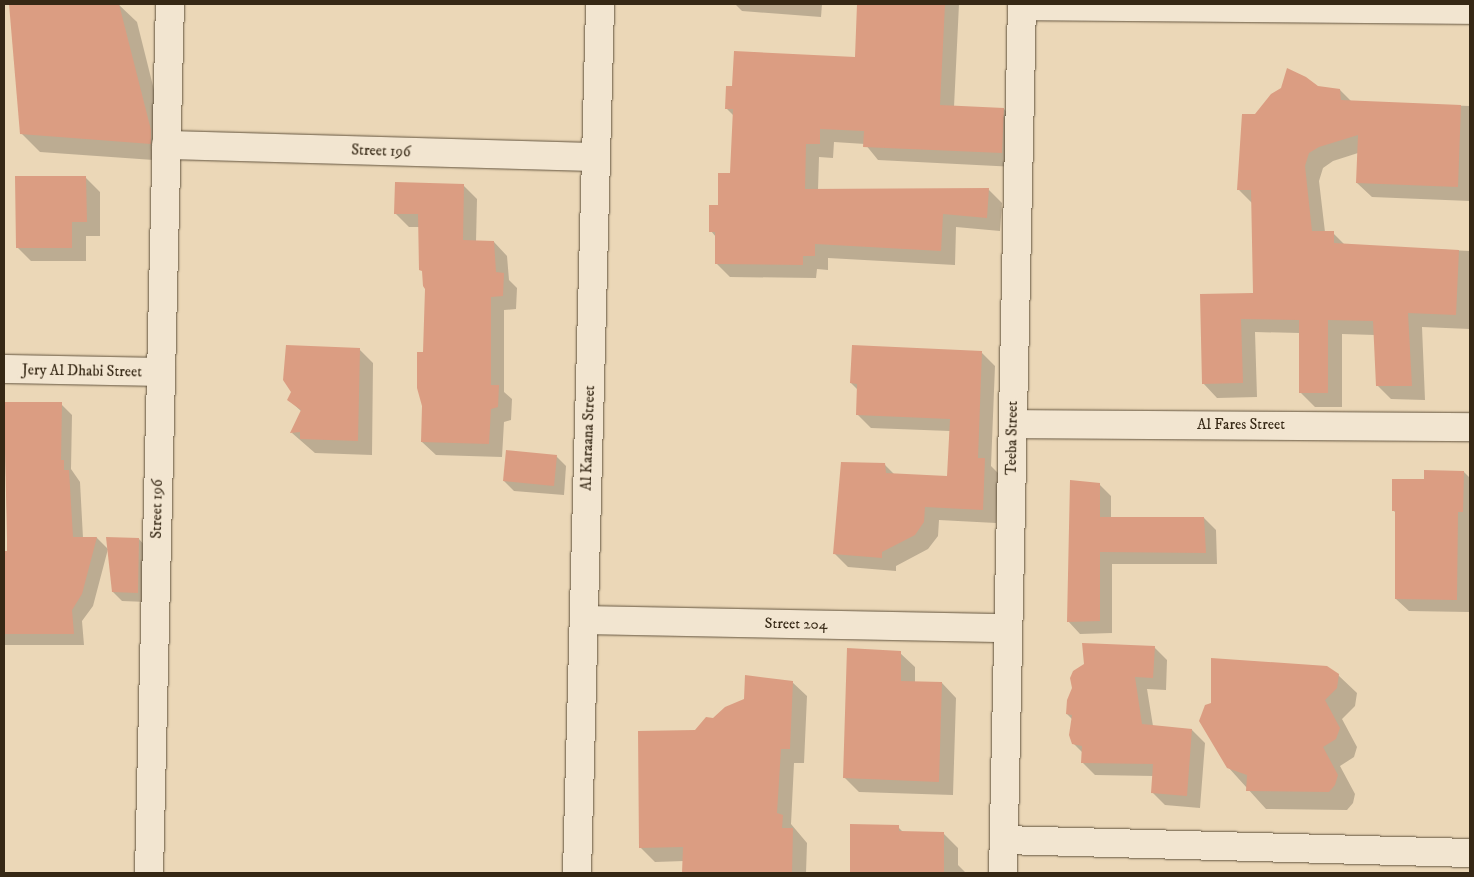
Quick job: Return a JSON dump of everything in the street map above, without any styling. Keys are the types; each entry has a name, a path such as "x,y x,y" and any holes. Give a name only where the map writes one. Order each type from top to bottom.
{"street":[{"name":"Street 196","path":"149,873 170,4"},
{"name":"Al Karaana Street","path":"577,873 600,4"},
{"path":"1022,5 1428,7 1470,10"},
{"name":"Teeba Street","path":"1003,873 1022,5"},
{"name":"Street 196","path":"166,145 596,157"},
{"name":"Jery Al Dhabi Street","path":"4,369 161,372"},
{"name":"Al Fares Street","path":"1013,424 1470,427"},
{"name":"Street 204","path":"584,620 1008,628"},
{"path":"1004,840 1470,853"}],"building":[{"path":"9,4 119,4 151,130 151,144 20,134"},
{"path":"857,4 945,4 940,105 1004,108 1002,153 863,147 864,131 820,129 820,144 806,144 805,189 989,188 987,218 943,214 941,251 815,244 815,256 803,256 803,265 715,264 715,232 709,232 709,205 718,205 718,173 730,173 733,109 725,109 726,86 732,86 734,51 855,57"},
{"path":"1287,68 1306,77 1318,86 1340,89 1341,100 1461,105 1458,187 1356,183 1358,135 1319,147 1309,153 1305,166 1312,231 1334,231 1334,243 1459,250 1456,315 1408,313 1412,386 1376,386 1373,321 1328,320 1328,393 1299,393 1299,320 1241,319 1243,383 1202,384 1200,294 1253,293 1251,190 1237,190 1242,114 1255,114 1271,94 1281,88"},
{"path":"15,176 86,176 87,222 72,222 72,248 16,248"},
{"path":"395,182 464,184 463,240 494,241 496,272 504,273 503,296 491,297 491,385 499,385 498,407 491,409 489,444 421,442 422,406 417,388 417,352 423,352 425,289 422,271 419,270 418,214 394,214"},
{"path":"286,345 360,348 358,441 300,439 300,432 290,433 301,410 287,400 291,392 283,380"},
{"path":"852,345 982,351 978,458 985,458 983,510 925,507 924,522 915,535 882,552 882,558 833,554 841,462 885,463 886,473 947,476 950,419 856,415 857,384 850,383"},
{"path":"4,402 62,402 61,460 64,460 64,470 69,470 73,537 97,537 82,594 72,610 74,634 4,634 4,551 7,551 7,539"},
{"path":"506,450 557,455 554,486 503,481"},
{"path":"1424,470 1464,471 1463,512 1458,512 1457,600 1395,599 1395,511 1392,511 1392,479 1424,479"},
{"path":"1070,480 1100,483 1100,517 1204,517 1206,553 1100,552 1100,621 1067,622"},
{"path":"106,537 139,538 138,593 112,592"},
{"path":"1082,643 1155,646 1153,678 1135,677 1142,724 1192,729 1187,796 1151,793 1153,764 1081,763 1082,746 1072,744 1069,735 1072,715 1066,714 1067,700 1072,688 1070,678 1073,671 1084,664"},
{"path":"847,648 901,651 901,681 942,682 939,782 843,778"},
{"path":"1211,658 1327,666 1339,674 1337,688 1325,700 1340,728 1336,739 1323,747 1338,775 1335,785 1329,792 1246,791 1247,775 1227,768 1199,721 1205,705 1211,703"},
{"path":"745,675 793,681 790,749 781,749 777,813 783,815 782,828 793,828 792,873 682,873 683,847 639,848 638,731 695,730 706,717 713,718 725,707 744,699"},
{"path":"850,824 899,825 899,831 944,832 944,873 850,873"}]}
